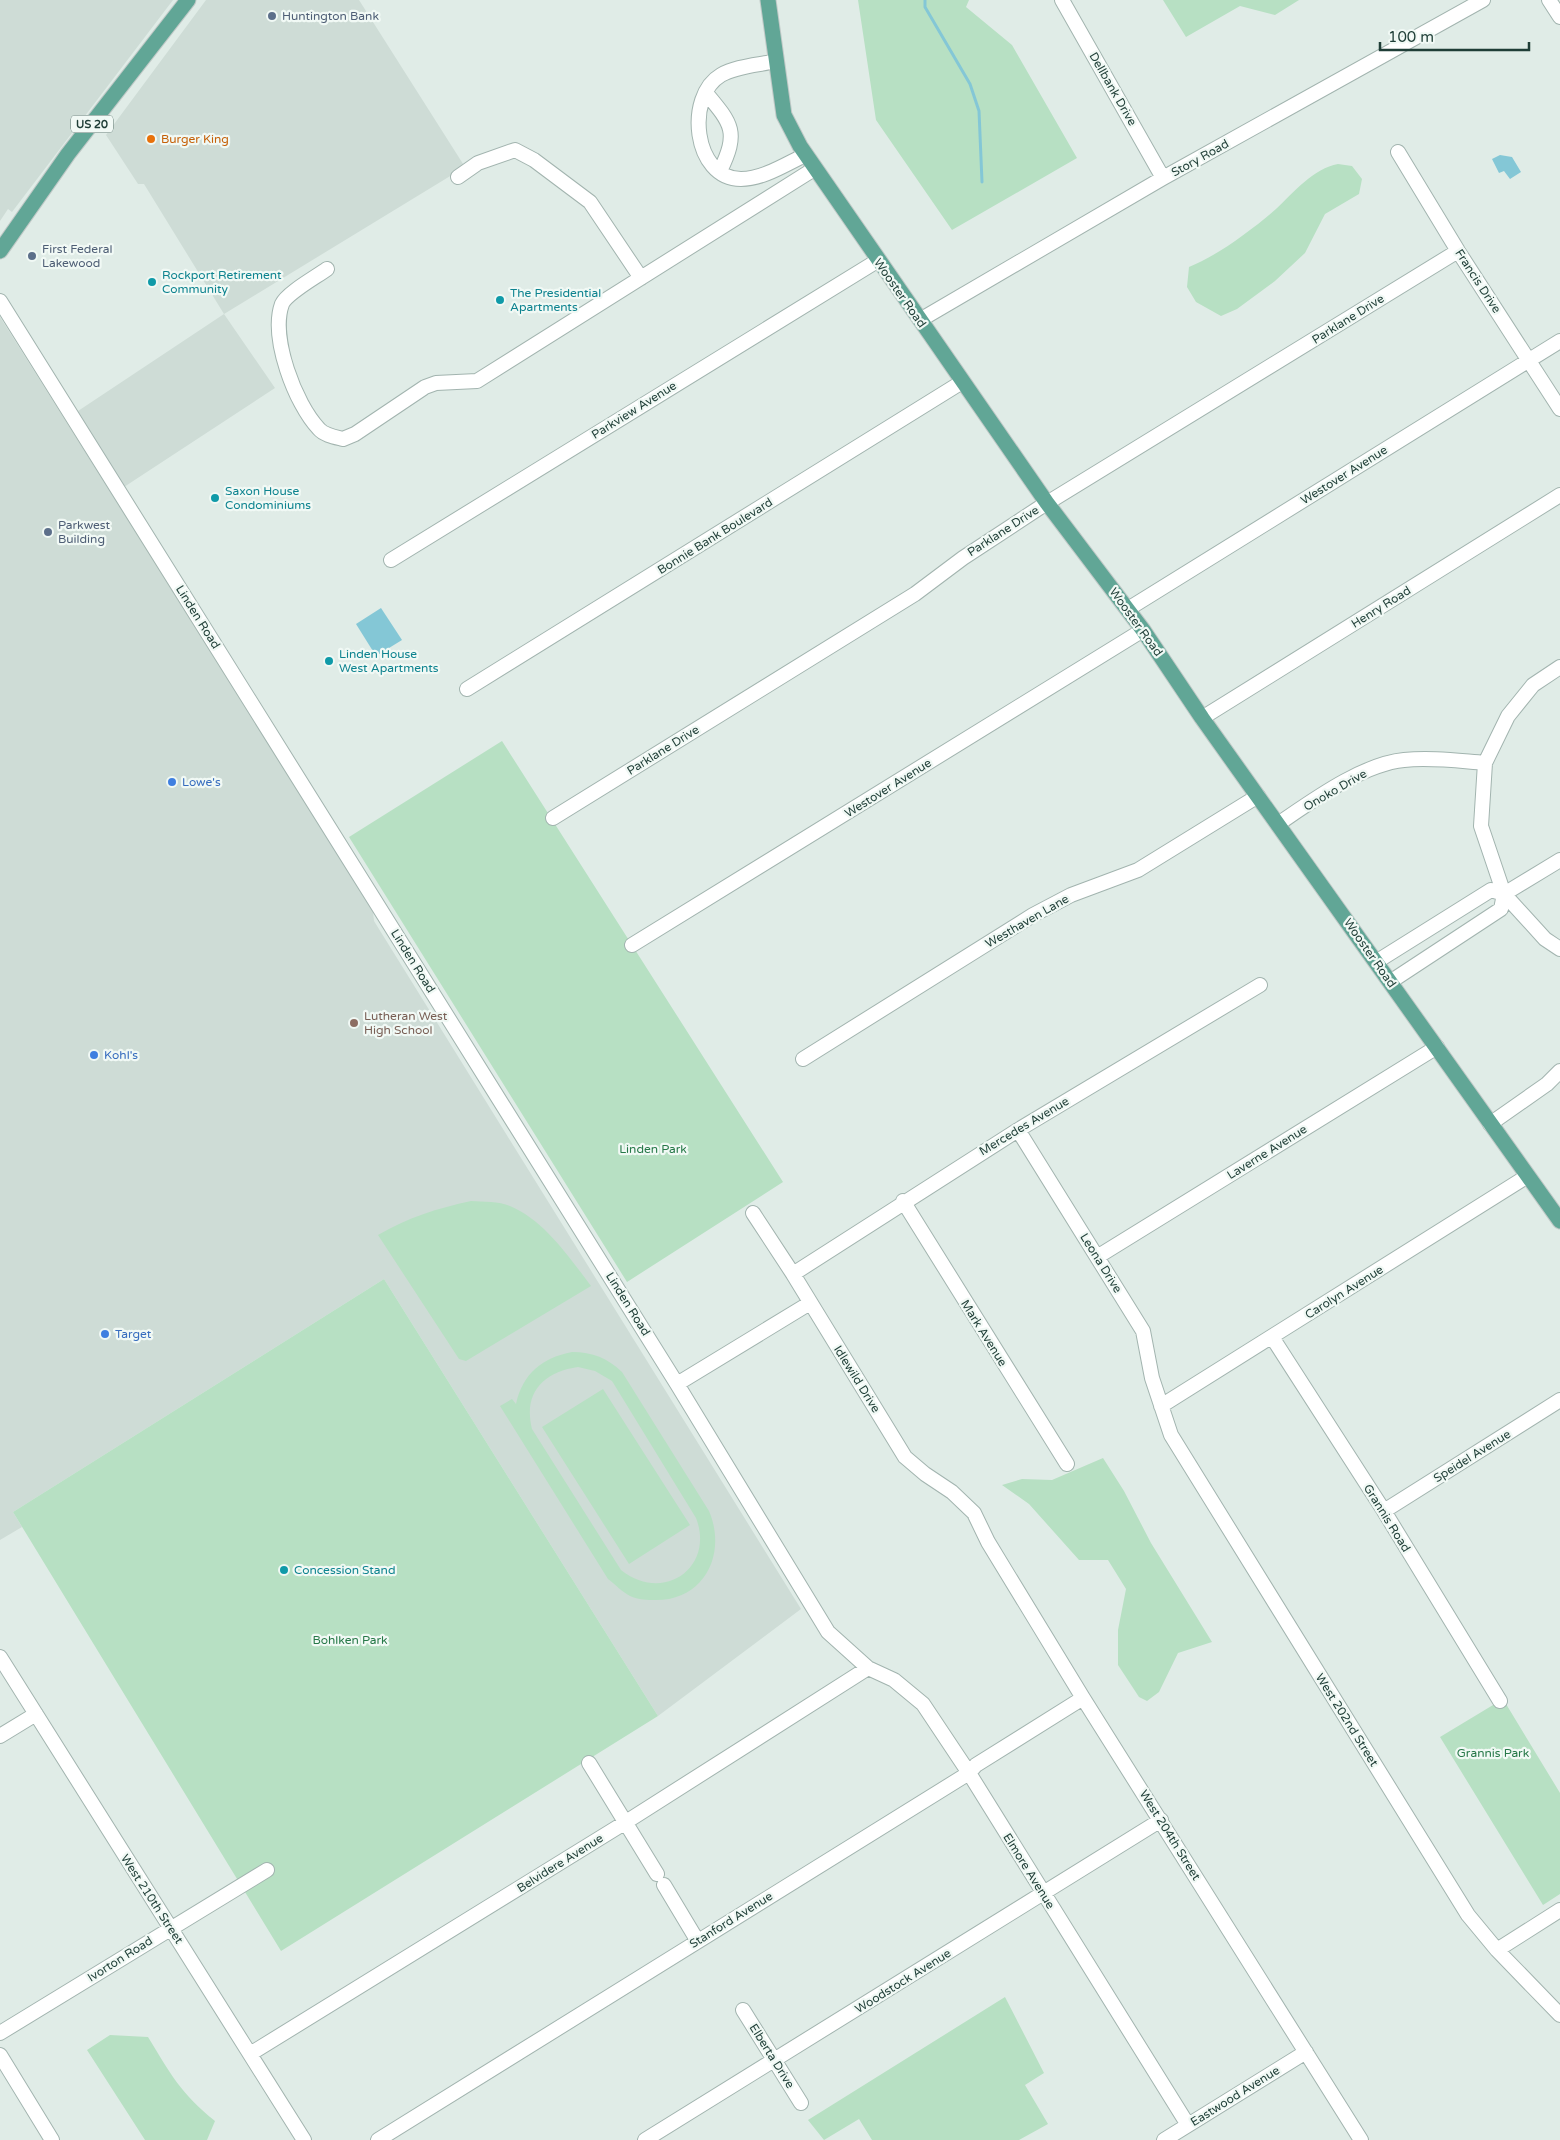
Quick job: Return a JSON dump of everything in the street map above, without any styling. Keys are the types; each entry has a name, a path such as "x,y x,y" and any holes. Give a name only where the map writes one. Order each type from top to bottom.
{"main road":[{"name":"US 20","path":"0,251 68,154 188,0"},
{"name":"Wooster Road","path":"768,0 784,116 814,169 1047,503 1128,609 1202,718 1526,1177 1560,1221"}],"street":[{"name":"Dellbank Drive","path":"1062,0 1163,178"},
{"name":"Story Road","path":"920,320 1163,178 1484,0"},
{"path":"1549,0 1560,16"},
{"path":"776,61 720,75 706,92 700,106 699,135 712,165 720,171 741,179 776,170 806,155"},
{"path":"706,92 726,116 732,132 732,143 720,171"},
{"path":"458,177 478,163 515,150 534,160 590,202 641,278"},
{"name":"Francis Drive","path":"1398,152 1458,251 1560,409"},
{"path":"327,269 290,295 282,303 278,327 289,381 295,393 319,430 343,439 355,434 425,387 436,383 477,382 814,169"},
{"name":"Parklane Drive","path":"553,818 915,594 983,544 1047,503 1458,251"},
{"name":"Parkview Avenue","path":"390,560 877,261"},
{"name":"Linden Road","path":"0,301 677,1384 828,1632 842,1645"},
{"name":"Westover Avenue","path":"1128,609 1560,341"},
{"name":"Bonnie Bank Boulevard","path":"467,689 962,382"},
{"name":"Henry Road","path":"1202,718 1560,495"},
{"name":"Westover Avenue","path":"632,946 1143,630"},
{"path":"1560,667 1533,685 1508,716 1485,763 1481,826 1504,894 1546,939 1560,949"},
{"name":"Onoko Drive","path":"1278,824 1348,780 1374,768 1403,760 1485,763"},
{"name":"Westhaven Lane","path":"803,1059 1033,916 1071,895 1138,870 1258,796"},
{"path":"1390,982 1501,909 1504,894 1560,860"},
{"path":"1376,962 1491,890 1504,894"},
{"name":"Mercedes Avenue","path":"793,1274 903,1201 1260,984"},
{"name":"Laverne Avenue","path":"1098,1257 1436,1047"},
{"path":"1490,1124 1547,1084 1560,1071"},
{"name":"Leona Drive","path":"1018,1130 1143,1331 1152,1378 1161,1406"},
{"name":"Carolyn Avenue","path":"1161,1406 1526,1177"},
{"name":"Mark Avenue","path":"903,1201 1067,1464"},
{"name":"Idlewild Drive","path":"753,1213 793,1274 905,1457 925,1474 952,1492 974,1513 981,1527"},
{"path":"677,1384 810,1304"},
{"name":"Grannis Road","path":"1272,1337 1384,1511 1500,1701"},
{"name":"Speidel Avenue","path":"1384,1511 1560,1400"},
{"name":"West 202nd Street","path":"1161,1406 1171,1435 1181,1452 1468,1915 1497,1950 1560,2015"},
{"name":"West 204th Street","path":"981,1527 1082,1698 1161,1820 1361,2140"},
{"name":"Elmore Avenue","path":"842,1645 868,1668 894,1680 923,1704 969,1773 1188,2125"},
{"name":"West 210th Street","path":"0,1657 304,2140"},
{"name":"Belvidere Avenue","path":"250,2054 626,1822 868,1668"},
{"name":"Stanford Avenue","path":"378,2140 697,1940 969,1773 978,1764 1082,1698"},
{"path":"0,1736 36,1714"},
{"path":"589,1763 697,1940"},
{"name":"Woodstock Avenue","path":"645,2140 1161,1820"},
{"name":"Ivorton Road","path":"0,2034 171,1927 267,1870"},
{"path":"1497,1950 1560,1910"},
{"name":"Elberta Drive","path":"743,2010 801,2103"},
{"name":"Eastwood Avenue","path":"1164,2140 1306,2052"},
{"path":"0,2055 52,2140"}],"shaded area":[{"path":"0,0 173,0 12,212 8,209 0,221"},
{"path":"206,0 359,0 465,167 224,314 144,184 138,184 106,135"},
{"path":"224,314 275,388 124,487 78,411"},
{"path":"0,317 373,912 374,921 801,1609 658,1716 384,1279 13,1512 22,1527 0,1540"}],"green space":[{"path":"858,0 969,0 966,7 1012,45 1077,158 952,230 876,120"},
{"path":"1163,0 1299,0 1275,15 1240,6 1186,37"},
{"path":"1338,164 1352,166 1362,179 1359,194 1325,214 1305,253 1275,281 1237,309 1221,316 1196,302 1187,287 1189,267 1223,249 1246,233 1312,176 1329,166"},
{"name":"Linden Park","path":"502,741 783,1182 627,1282 349,837"},
{"path":"471,1201 506,1204 534,1220 555,1240 591,1286 466,1361 459,1359 378,1235 423,1214"},
{"name":"Bohlken Park","path":"384,1279 658,1716 281,1951 13,1512"},
{"path":"572,1352 587,1353 611,1363 622,1372 709,1511 714,1527 715,1543 713,1558 708,1571 699,1583 687,1592 673,1598 640,1599 627,1594 608,1579 500,1406 512,1399 516,1404 523,1384 535,1369 552,1358","holes":["578,1367 595,1371 612,1381 696,1518 700,1536 698,1552 692,1565 682,1575 669,1581 654,1583 637,1580 621,1570 532,1429 530,1405 538,1386 546,1379 566,1370"]},
{"path":"603,1389 690,1525 629,1564 542,1427"},
{"path":"1103,1458 1124,1491 1151,1543 1212,1642 1178,1653 1159,1692 1147,1701 1139,1697 1118,1665 1118,1630 1126,1589 1108,1560 1079,1560 1029,1504 1002,1485 1022,1479 1052,1480"},
{"name":"Grannis Park","path":"1503,1699 1560,1793 1560,1894 1543,1905 1440,1737"},
{"path":"1005,1997 1044,2073 1025,2085 1048,2124 1019,2140 872,2140 859,2119 824,2140 808,2120"},
{"path":"110,2035 148,2037 185,2092 193,2102 215,2121 207,2140 145,2140 87,2050"}],"water":[{"path":"1500,155 1512,157 1521,172 1510,179 1504,171 1499,173 1492,159"},
{"path":"381,608 402,640 376,656 356,624"}],"waterway":[{"path":"925,0 925,7 970,84 979,111 982,182"}],"place":[{"name":"Huntington Bank","path":"272,16"},
{"name":"Burger King","path":"151,139"},
{"name":"First Federal Lakewood","path":"32,256"},
{"name":"Rockport Retirement Community","path":"152,282"},
{"name":"The Presidential Apartments","path":"500,300"},
{"name":"Saxon House Condominiums","path":"215,498"},
{"name":"Parkwest Building","path":"48,532"},
{"name":"Linden House West Apartments","path":"329,661"},
{"name":"Lowe's","path":"172,782"},
{"name":"Lutheran West High School","path":"354,1023"},
{"name":"Kohl's","path":"94,1055"},
{"name":"Target","path":"105,1334"},
{"name":"Concession Stand","path":"284,1570"}]}
